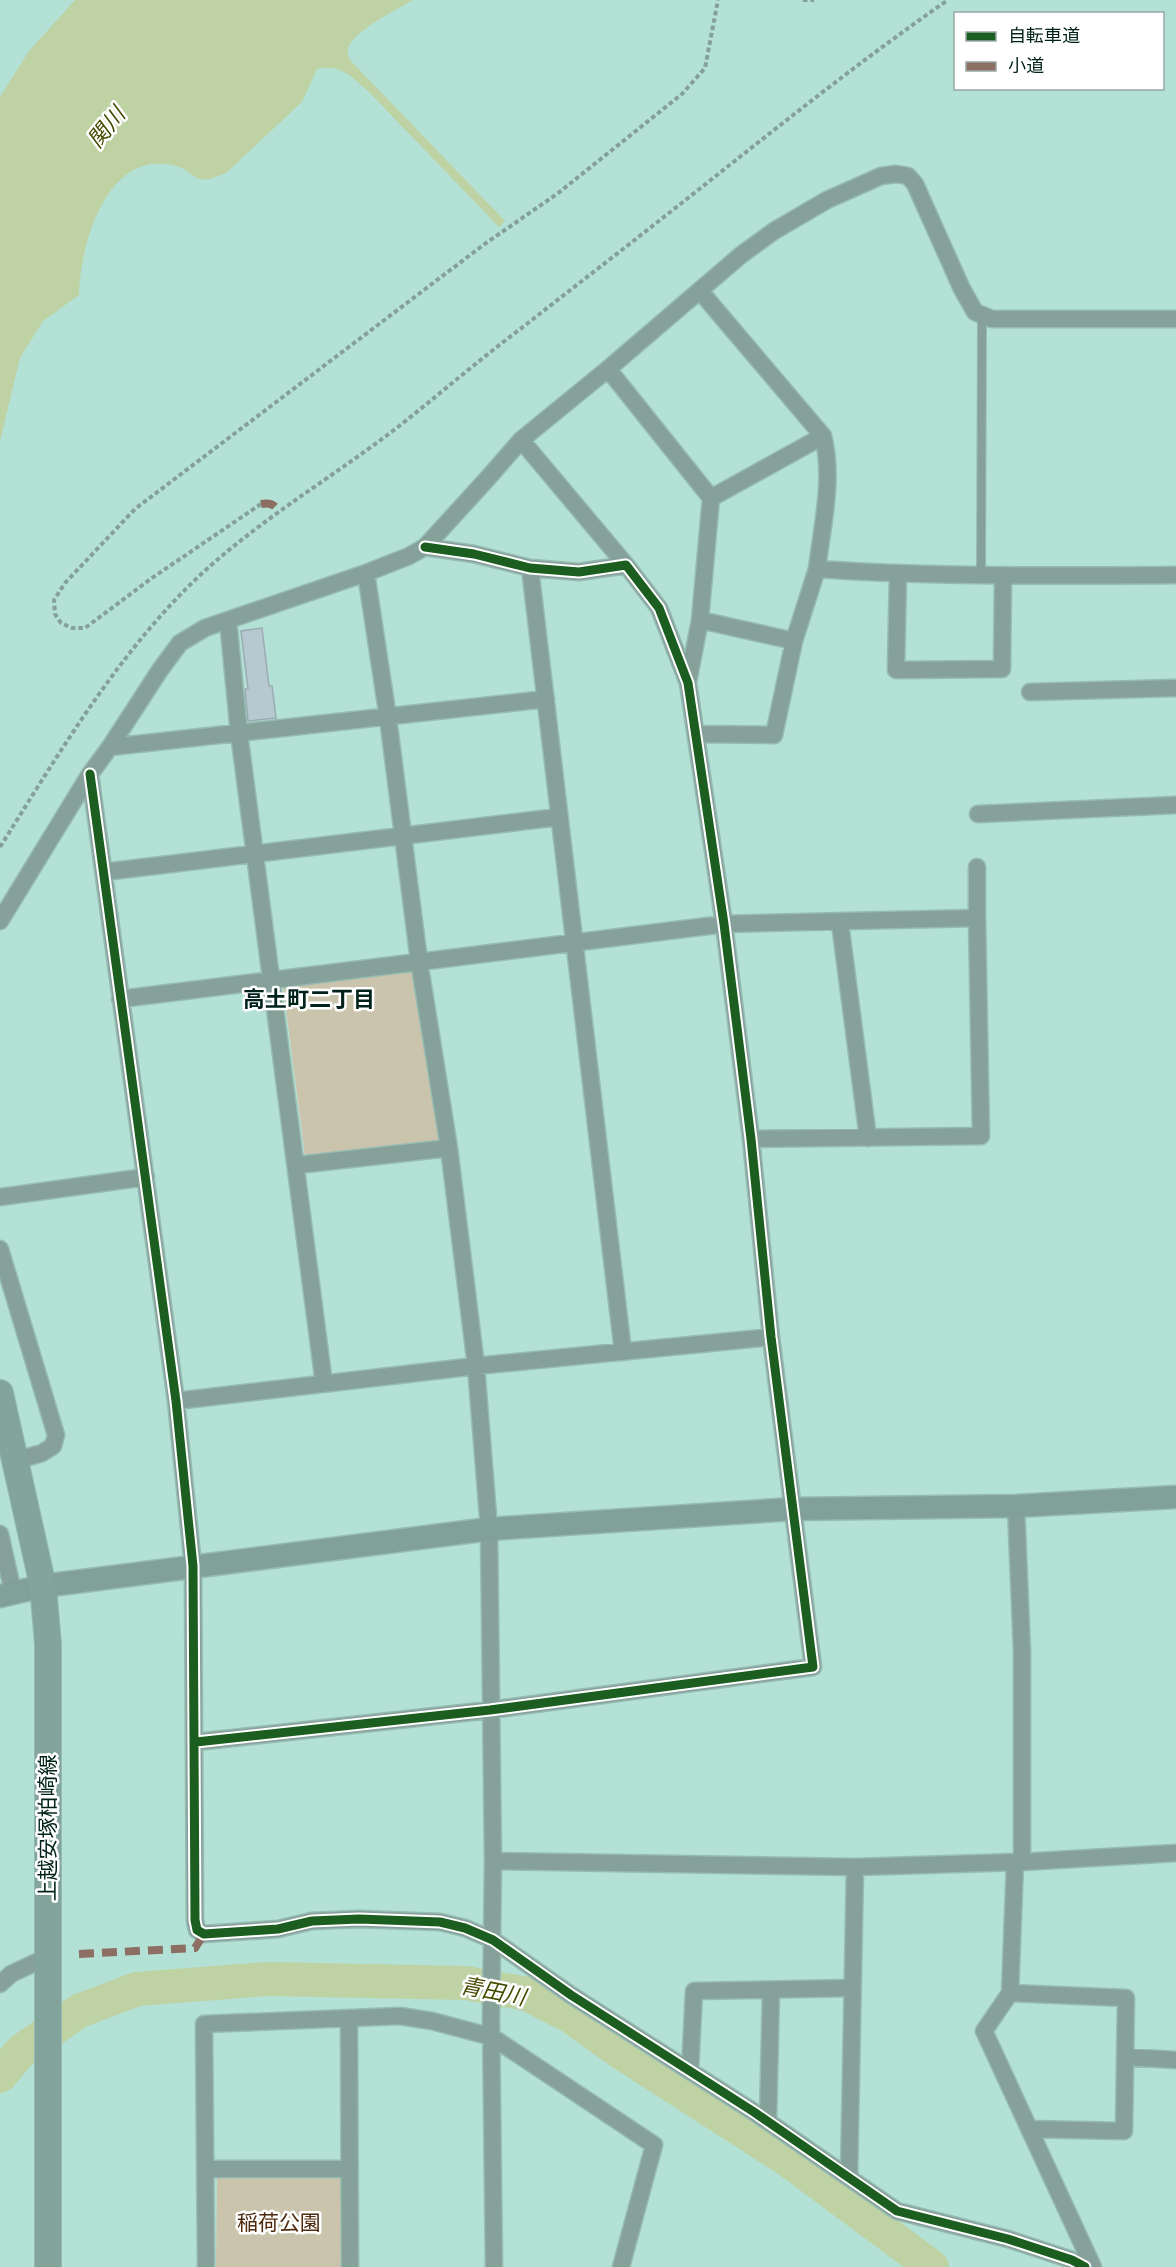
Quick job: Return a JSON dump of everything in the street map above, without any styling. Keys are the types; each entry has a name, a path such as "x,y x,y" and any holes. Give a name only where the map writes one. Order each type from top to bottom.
{"main road":[{"name":"上越安塚柏崎線","path":"0,1393 43,1586 48,1654 48,2267"}],"street":[{"path":"0,921 90,774 180,643 205,628 366,573 409,556 424,547 520,440 608,369 741,255 774,231 827,200 880,176 896,174 908,176 915,184 962,289 975,312 992,319 1176,319"},
{"path":"696,734 774,735 794,641 817,569 827,484 827,453 823,436 700,291"},
{"path":"608,369 711,498 700,620 688,683"},
{"path":"711,498 823,436"},
{"path":"195,1742 490,1710 813,1667 771,1337 751,1139 724,924 688,683 659,608 626,564 520,440"},
{"path":"424,547 474,554 530,568 579,572 626,564"},
{"path":"530,568 623,1352"},
{"path":"817,569 981,576 1176,575"},
{"path":"366,573 388,718 419,961 449,1148 476,1366 489,1529 494,2267"},
{"path":"898,574 896,670 1002,669 1003,576"},
{"path":"228,620 239,734 324,1384"},
{"path":"700,620 794,641"},
{"path":"1030,692 1176,688"},
{"path":"110,747 546,699"},
{"path":"90,774 176,1401 193,1566 195,1920 197,1929 204,1934 278,1929 312,1921 405,1919 440,1922 465,1928 493,1948 768,2121 897,2211 1008,2240 1072,2260 1085,2267"},
{"path":"978,814 1176,805"},
{"path":"104,872 560,817"},
{"path":"751,1139 981,1136 977,867"},
{"path":"120,999 724,924 977,918"},
{"path":"840,923 868,1138"},
{"path":"297,1165 449,1148"},
{"path":"0,1197 146,1177"},
{"path":"0,1250 56,1435 52,1446 42,1453 14,1461"},
{"path":"176,1401 476,1366 771,1337"},
{"path":"0,1534 6,1594 43,1586 489,1529 792,1509 1016,1506 1176,1497"},
{"path":"1016,1506 1022,1652 1019,1862 1010,1994 984,2031 1093,2267"},
{"path":"493,1861 855,1867 1019,1862 1176,1853"},
{"path":"849,2177 855,1867"},
{"path":"0,1984 11,1974 48,1957"},
{"path":"690,2070 694,1991 852,1988"},
{"path":"768,2121 771,1990"},
{"path":"1010,1994 1126,1998 1124,2131 1029,2129"},
{"path":"206,2267 204,2025 400,2016 432,2021 492,2037 654,2145 621,2267"},
{"path":"349,2019 350,2267"},
{"path":"1125,2057 1176,2061"},
{"path":"205,2169 349,2169"}],"lane":[{"path":"981,576 982,315"}],"path":[{"path":"261,504 152,578 85,628 72,628 61,623 54,614 54,600 65,583 135,509 486,243 557,194 682,94 705,68 718,0"},
{"path":"803,0 814,0"},
{"path":"0,847 79,722 136,644 181,594 220,558 255,529 401,425 518,330 790,117 948,0"}],"green space":[{"path":"419,968 439,1141 305,1156 283,986"},
{"name":"稲荷公園","path":"217,2176 342,2177 342,2267 216,2267"}],"water":[{"name":"関川","path":"75,0 413,0 375,22 356,37 348,50 350,60 505,221 499,227 355,79 333,68 317,69 302,102 227,172 201,179 172,165 149,165 130,173 114,187 101,206 91,229 79,295 43,321 20,358 0,441 0,97 29,51"}],"building":[{"path":"262,628 269,686 272,686 276,718 248,721 245,689 248,689 241,631"}],"waterway":[{"name":"青田川","path":"0,2076 21,2051 79,2011 137,1989 268,1979 466,1983 527,1994 570,2016 620,2052 788,2160 932,2267"}],"marked path":[{"path":"261,504 272,504 279,512"},
{"path":"79,1954 195,1948 204,1934"}],"cycle path":[{"path":"196,1742 490,1710 813,1667 771,1337 751,1139 724,924 688,683 659,608 626,565 579,572 530,568 474,554 425,547"},
{"path":"90,774 176,1401 193,1566 195,1920 197,1930 204,1934 278,1929 312,1921 359,1919 440,1922 465,1928 493,1940 571,1995 754,2112 897,2211 1008,2239 1072,2260 1085,2267"}],"district":[{"name":"高土町二丁目","path":"309,999"}]}
